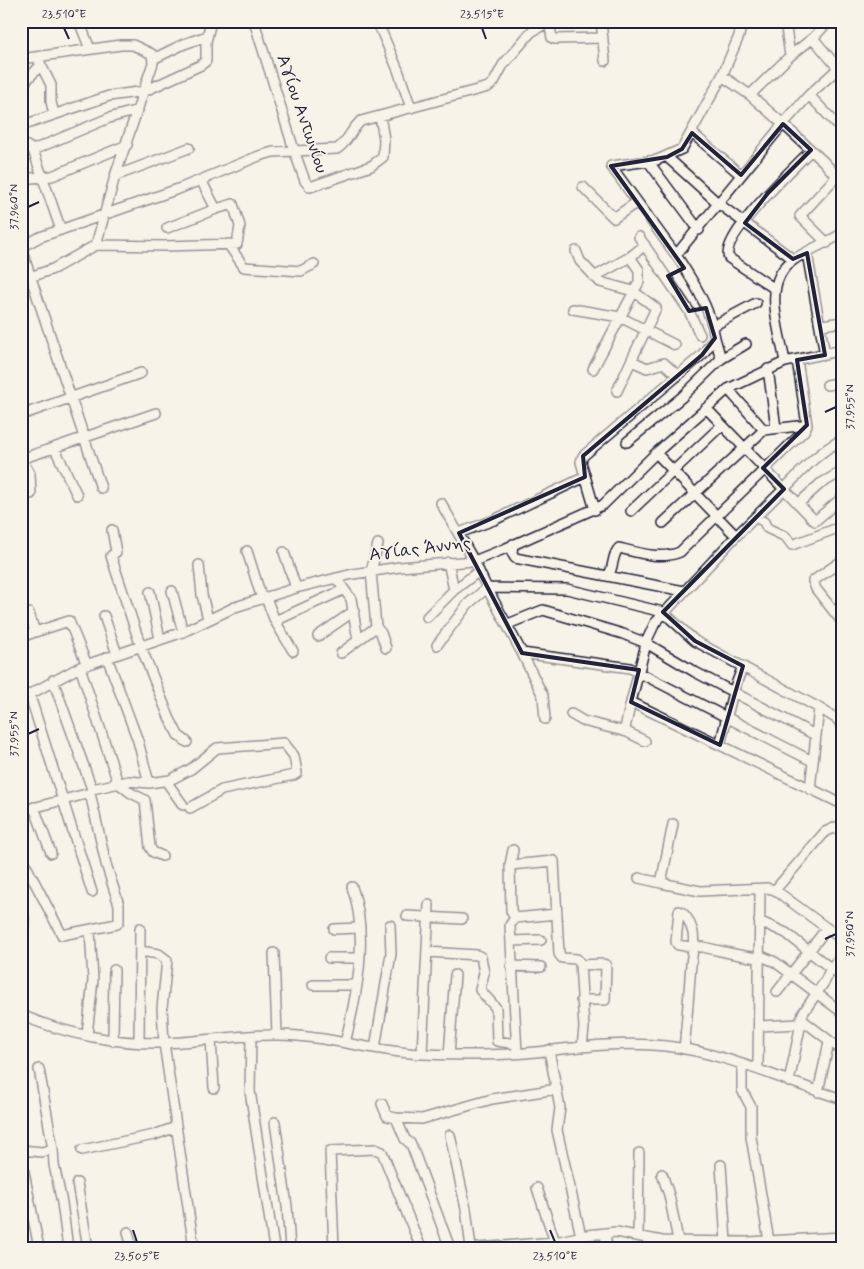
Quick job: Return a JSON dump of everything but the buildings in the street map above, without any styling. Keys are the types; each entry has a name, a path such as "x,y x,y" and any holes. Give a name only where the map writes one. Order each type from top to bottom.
{"street":[{"path":"79,21 90,49"},
{"path":"21,126 109,96 145,91 206,61 207,36 211,21"},
{"name":"Αγίου Αντωνίου","path":"254,21 295,152 305,181 310,186 371,166 383,157 384,139 380,116"},
{"path":"377,21 398,70 411,108"},
{"path":"602,21 605,60"},
{"path":"721,359 713,326 697,288 676,255 611,166 667,157 682,149 722,76 739,36 742,21"},
{"path":"785,21 790,56"},
{"path":"750,95 829,21"},
{"path":"101,488 21,247 61,230 201,180 259,156 273,152 337,149 343,145 354,127 361,121 488,87 494,82 503,65 532,32 550,22 552,38 555,39 603,38"},
{"path":"96,245 115,176 153,63 184,44 207,36"},
{"path":"676,255 699,230 783,124 809,95 841,66 813,38"},
{"path":"21,59 39,61 90,49 133,45 152,54 153,63 162,84"},
{"path":"21,86 29,80 39,61"},
{"path":"39,61 51,85 50,102 54,114"},
{"path":"722,76 750,95 783,124 843,184"},
{"path":"809,95 843,131"},
{"path":"33,150 110,118 138,110"},
{"path":"692,133 741,175"},
{"path":"21,179 52,176 127,145"},
{"path":"21,146 27,146 33,150 40,177 61,230"},
{"path":"115,176 189,148"},
{"path":"775,289 753,276 727,254 729,244 768,193 811,150"},
{"path":"667,157 719,204 793,260"},
{"path":"648,161 699,230"},
{"path":"828,243 800,216 836,177"},
{"path":"201,180 216,209"},
{"path":"583,188 614,218 637,202"},
{"path":"30,277 53,269 96,245 237,244 240,236 233,204 167,228"},
{"path":"785,362 775,307 775,289 782,270 793,260 828,243 843,233"},
{"path":"639,237 668,276 689,311 698,331 706,308"},
{"path":"228,244 244,267 301,271 314,264"},
{"path":"594,277 630,257 645,245"},
{"path":"576,251 580,261 594,277 606,285 633,291 656,308 617,391"},
{"path":"807,253 825,354"},
{"path":"593,369 639,282 640,274 630,257"},
{"path":"668,276 677,272 682,265"},
{"path":"713,326 756,303"},
{"path":"689,311 706,308"},
{"path":"573,309 620,317 675,346"},
{"path":"821,325 843,322"},
{"path":"595,510 581,462 583,456 702,355 715,338"},
{"path":"627,442 682,397 721,359 746,344"},
{"name":"Αγίας Άννης","path":"26,697 53,680 83,666 183,632 208,618 264,598 296,588 371,571 448,562 474,561 595,510 609,500 656,453 728,389 785,362 843,351"},
{"path":"608,576 613,570 615,554 618,549 657,556 673,555 680,552 763,468 804,431 807,425 797,360"},
{"path":"632,361 648,368 664,363 678,376"},
{"path":"768,369 776,428"},
{"path":"21,415 141,373"},
{"path":"827,385 843,382"},
{"path":"728,389 764,430"},
{"path":"706,408 816,522 843,496"},
{"path":"31,494 30,474 22,459 55,449 84,436 156,413"},
{"path":"663,523 764,430 807,425"},
{"path":"632,511 722,426"},
{"path":"627,732 624,724 646,643 650,631 664,612 806,464 838,442 843,446"},
{"path":"55,449 77,495"},
{"path":"656,453 736,536"},
{"path":"798,504 827,479 843,471"},
{"path":"459,533 494,520 585,477"},
{"path":"441,503 508,624 543,696 545,719"},
{"path":"756,517 764,522 767,528 786,537 792,545 843,526"},
{"path":"112,530 116,552 111,556 140,647 175,730 188,742"},
{"path":"378,544 371,571 376,627 381,633 386,648"},
{"path":"513,544 512,553 515,558 684,591"},
{"path":"247,552 264,598 293,651"},
{"path":"284,552 296,588"},
{"path":"843,560 813,581 816,589 843,623"},
{"path":"448,562 454,590"},
{"path":"200,565 202,595 208,618"},
{"path":"427,617 454,590 479,572"},
{"path":"336,578 351,599 358,640"},
{"path":"437,645 468,604 487,588 567,589 664,612 695,641 819,708 837,719 843,727"},
{"path":"275,621 343,590"},
{"path":"172,591 183,632"},
{"path":"150,592 160,639"},
{"path":"508,624 543,610 646,643 815,735"},
{"path":"318,636 354,611"},
{"path":"29,613 35,632"},
{"path":"104,616 112,655 149,783"},
{"path":"21,637 68,621 118,783 130,793 145,800 150,847 154,852 162,856"},
{"path":"341,653 376,627"},
{"path":"522,654 618,665 638,672 812,761"},
{"path":"720,745 733,692 743,666"},
{"path":"21,856 62,935 114,926 119,921 120,914 91,791 53,680"},
{"path":"26,697 64,799 92,892"},
{"path":"631,702 842,803"},
{"path":"810,789 819,708"},
{"path":"571,714 583,721 627,732 645,741"},
{"path":"21,811 118,783 129,781 149,783 166,781 191,769 217,748 284,743 294,756 297,773 222,790 186,806 166,781"},
{"path":"34,807 51,853"},
{"path":"662,883 673,824"},
{"path":"775,890 825,832 836,827 843,831"},
{"path":"513,850 510,865 511,911 515,918"},
{"path":"510,865 554,861 559,954 562,958 577,959 580,965 582,1047"},
{"path":"639,878 700,891 775,890 843,940"},
{"path":"345,1043 357,985 359,958 357,901 352,887"},
{"path":"758,1068 760,889"},
{"path":"422,1054 429,905"},
{"path":"517,1048 510,925 515,918 557,914"},
{"path":"407,916 462,920"},
{"path":"21,962 24,917"},
{"path":"760,921 780,929 843,978"},
{"path":"374,1048 391,954 390,925"},
{"path":"139,1042 140,928"},
{"path":"334,929 359,928"},
{"path":"777,992 827,928"},
{"path":"87,1035 93,980 90,931"},
{"path":"511,941 541,940"},
{"path":"684,1049 692,948 698,947 730,955 759,956 775,962 843,1012"},
{"path":"140,951 159,954 167,960 162,1008 164,1043 194,1248"},
{"path":"428,952 477,955 481,957 484,973 480,990 496,1008 496,1038 499,1043 506,1041 517,1048"},
{"path":"274,953 277,1035"},
{"path":"789,1082 800,1022 831,968 843,954"},
{"path":"329,958 359,958"},
{"path":"580,965 603,964 606,965 607,971 605,1000 600,1002 582,1000"},
{"path":"511,966 541,967"},
{"path":"113,1040 114,970"},
{"path":"449,1055 455,975"},
{"path":"313,985 357,985"},
{"path":"21,1021 22,1015 39,1023 113,1040 164,1043 211,1040 231,1036 277,1035 422,1054 449,1055 517,1048 549,1050 654,1045 684,1049 758,1068 789,1082 843,1100"},
{"path":"759,1026 800,1022 843,1051"},
{"path":"251,1036 250,1091 274,1248"},
{"path":"211,1040 214,1088"},
{"path":"818,1092 829,1042"},
{"path":"549,1050 560,1108 557,1130 580,1236"},
{"path":"742,1064 742,1090 751,1108 751,1136 769,1241"},
{"path":"39,1069 68,1248"},
{"path":"382,1104 387,1116 422,1118 492,1099 557,1090"},
{"path":"396,1118 405,1139 411,1144 422,1168 450,1248"},
{"path":"275,1122 287,1206 290,1248"},
{"path":"82,1150 154,1136 176,1127"},
{"path":"450,1135 466,1209 471,1248"},
{"path":"21,1150 42,1152 53,1149"},
{"path":"334,1248 330,1151 375,1149 382,1152 421,1248"},
{"path":"638,1236 639,1153"},
{"path":"21,1157 40,1248"},
{"path":"262,1161 274,1161 279,1158"},
{"path":"721,1165 726,1242"},
{"path":"662,1174 670,1195 678,1240"},
{"path":"77,1183 88,1248"},
{"path":"537,1188 560,1243"},
{"path":"128,1232 132,1248"},
{"path":"605,1233 607,1248"},
{"path":"478,1248 560,1243 580,1236 605,1233 638,1236 662,1244 678,1240 697,1244 726,1242 749,1245 769,1241 823,1244 843,1237"}],"highlighted area":[{"path":"783,124 811,150 768,193 745,223 793,259 807,253 825,355 797,360 807,425 763,468 784,489 663,612 695,641 743,666 720,745 631,702 639,670 522,653 459,533 585,477 583,456 702,355 715,338 706,308 689,311 668,276 684,268 611,166 667,157 682,149 692,133 741,175"}]}
